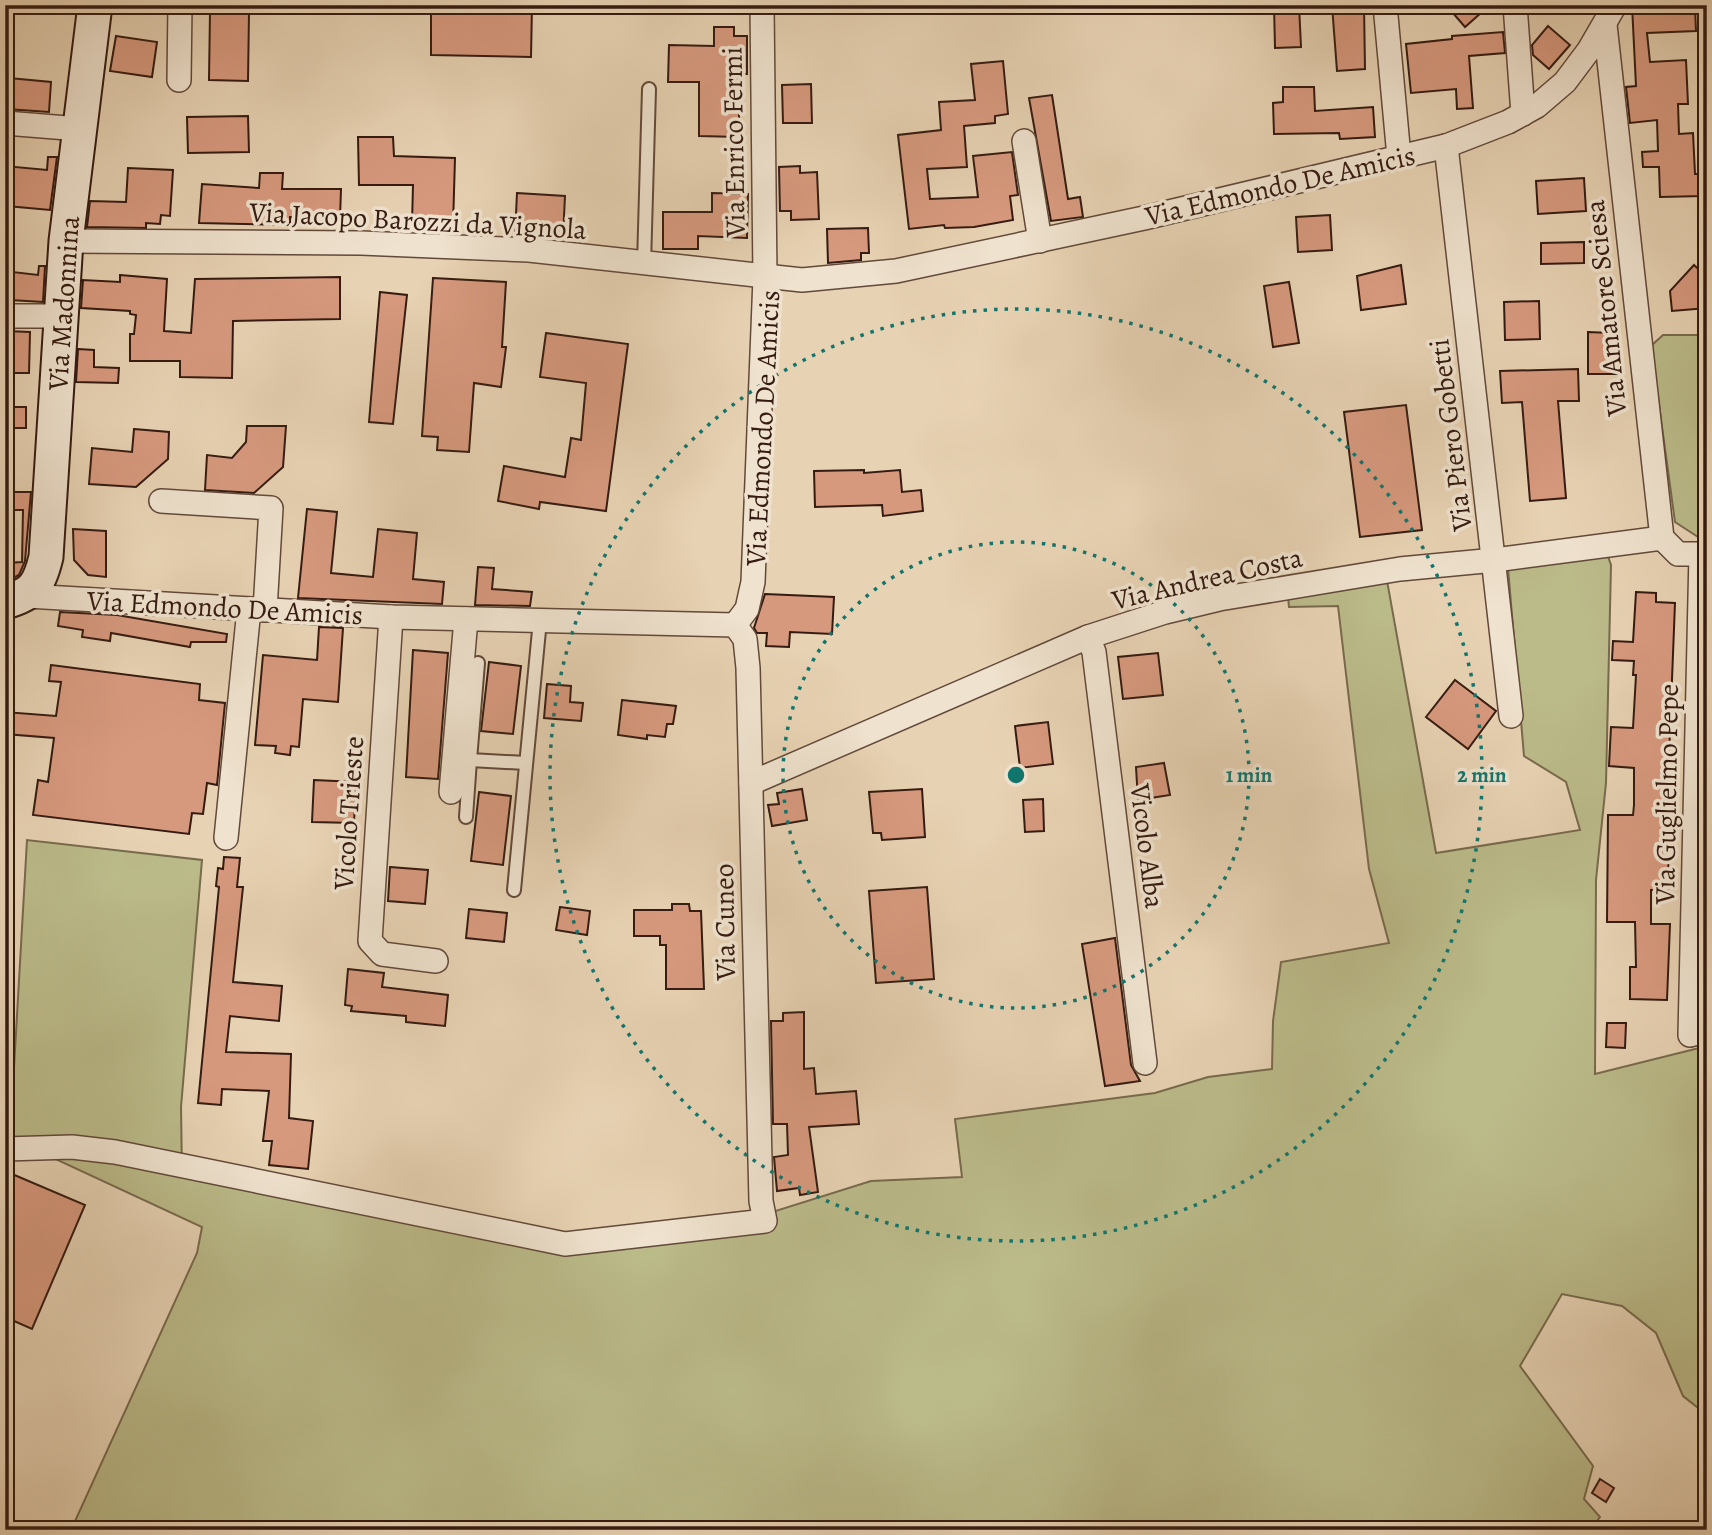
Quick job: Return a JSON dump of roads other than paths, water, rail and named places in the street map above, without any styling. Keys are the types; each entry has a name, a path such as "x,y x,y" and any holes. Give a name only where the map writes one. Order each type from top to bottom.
{"street":[{"name":"Via Madonnina","path":"16,599 37,584 46,557 66,241 95,5"},
{"path":"179,80 180,5"},
{"name":"Via Enrico Fermi","path":"762,5 765,278"},
{"path":"1385,5 1399,157"},
{"path":"1515,5 1523,114"},
{"name":"Via Edmondo De Amicis","path":"16,599 391,617 735,625 747,609 753,582 765,278 802,280 896,271 1040,241 1446,146 1523,114 1565,82 1590,50 1610,15"},
{"name":"Via Amatore Sciesa","path":"1610,15 1636,331 1662,538"},
{"path":"5,123 80,129"},
{"path":"1024,141 1040,241"},
{"name":"Via Piero Gobetti","path":"1446,146 1511,716"},
{"name":"Via Jacopo Barozzi da Vignola","path":"66,241 361,243 529,250 765,278"},
{"path":"5,316 61,316"},
{"path":"160,501 271,508 226,838"},
{"path":"1662,538 1678,554 1704,554"},
{"name":"Via Andrea Costa","path":"751,783 1088,637 1165,612 1219,599 1400,569 1495,560 1662,538"},
{"name":"Via Guglielmo Pepe","path":"1699,1032 1704,554"},
{"name":"Vicolo Trieste","path":"391,617 370,942 382,954 436,961"},
{"path":"451,792 466,619"},
{"name":"Via Cuneo","path":"5,1149 72,1147 115,1152 565,1244 765,1221 761,1201 747,658 745,639 735,625"},
{"name":"Vicolo Alba","path":"1088,637 1094,652 1145,1063"}],"lane":[{"path":"644,264 649,89"},
{"path":"514,890 540,620"},
{"path":"466,817 478,663"},
{"path":"470,760 526,763"}]}
